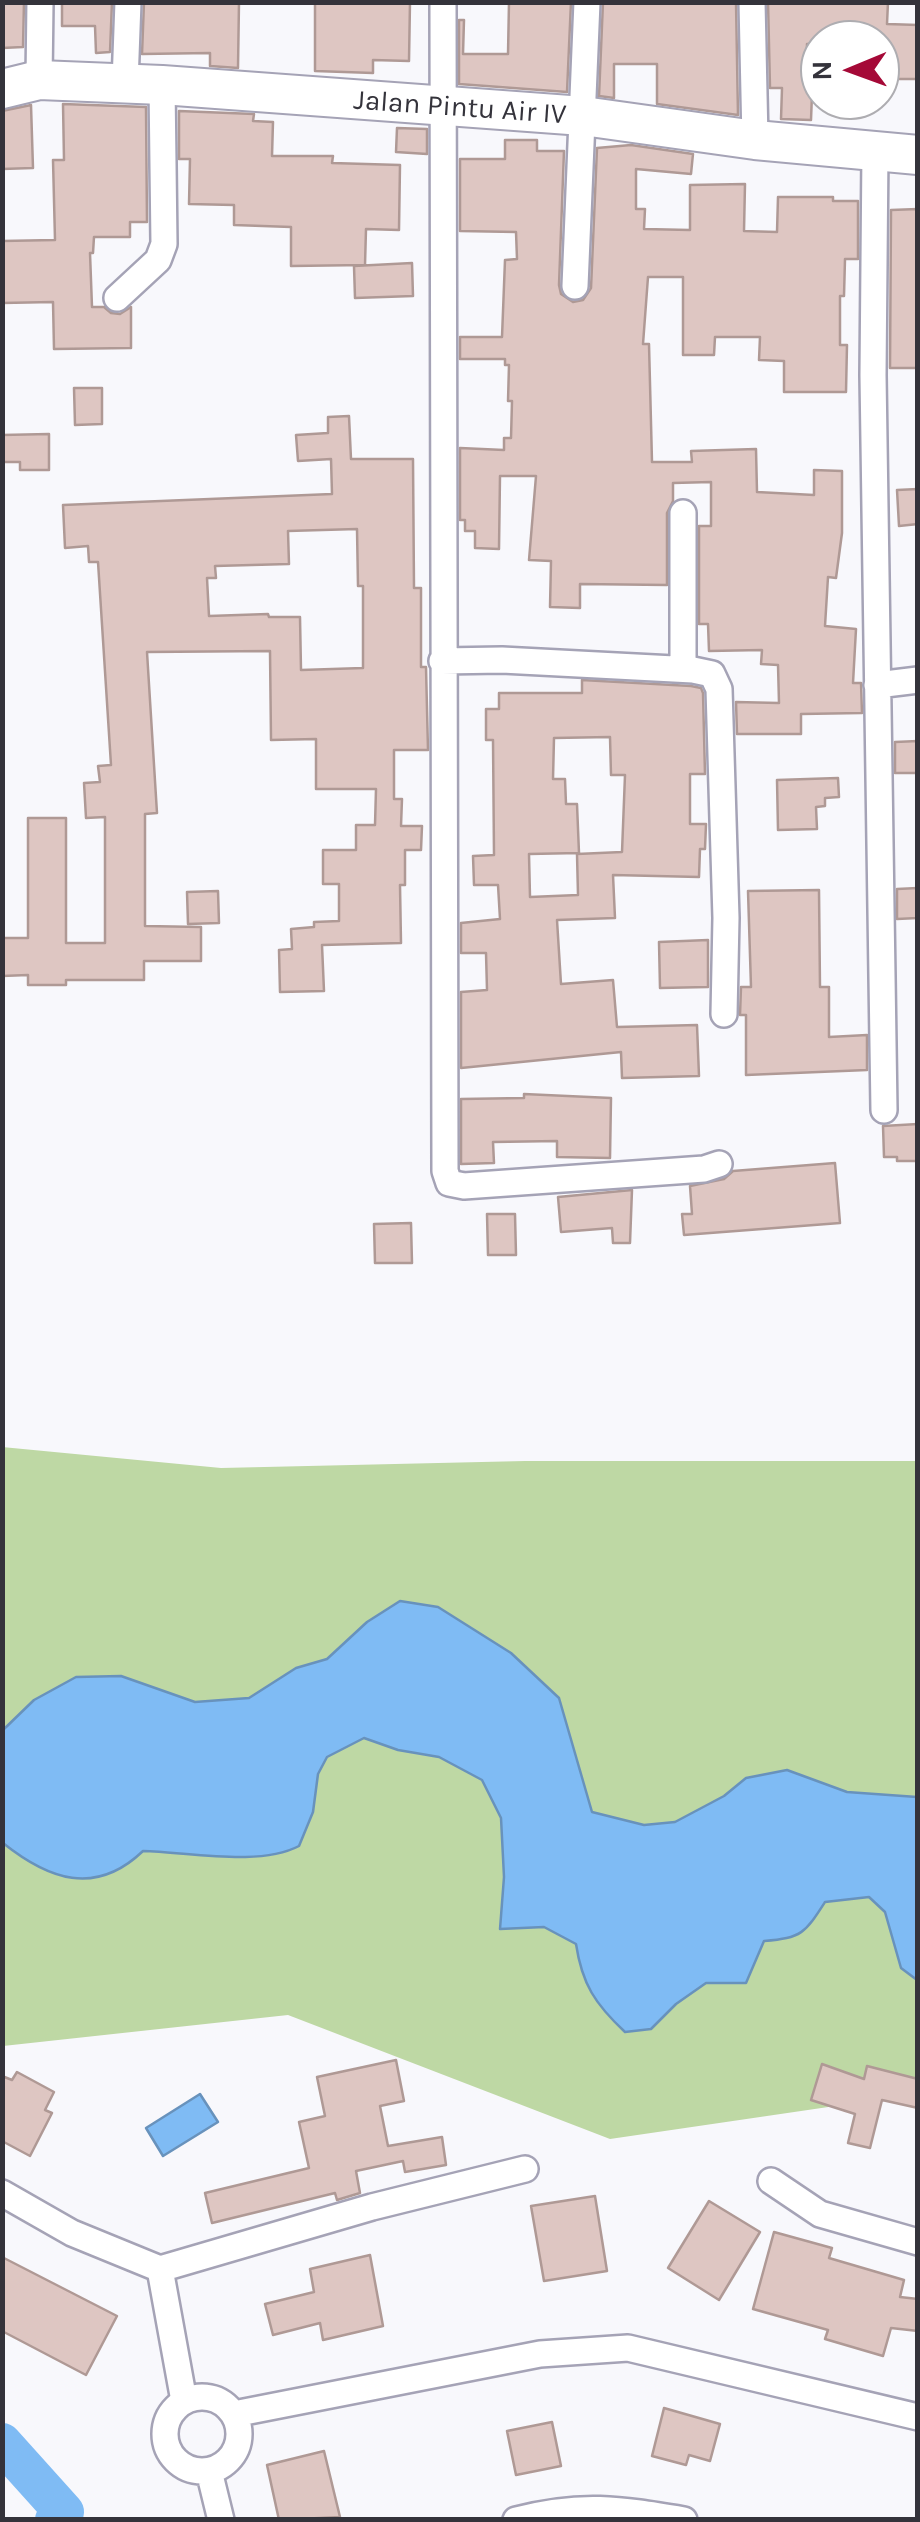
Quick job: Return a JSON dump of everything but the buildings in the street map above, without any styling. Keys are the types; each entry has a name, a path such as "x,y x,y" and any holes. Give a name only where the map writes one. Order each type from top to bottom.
{"main road":[{"name":"Jalan Pintu Air IV","path":"21,85 143,84 583,116 756,140 918,155"}],"street":[{"path":"21,85 40,2"},
{"path":"117,298 158,260 164,244 128,2"},
{"path":"443,2 442,660 447,1179 453,1186 464,1186 704,1169 720,1164"},
{"path":"576,286 587,2"},
{"path":"752,2 756,140"},
{"path":"875,150 873,375 884,1110"},
{"path":"683,513 683,669"},
{"path":"442,660 683,669 712,674 719,689 726,918 724,1014"},
{"path":"877,685 918,680"},
{"path":"2,2193 72,2233 160,2269 372,2207 525,2169"},
{"path":"770,2181 820,2214 918,2242"},
{"path":"160,2269 184,2401"},
{"path":"234,2414 540,2354 628,2348 918,2416"},
{"path":"195,2397 217,2400 234,2414 240,2433 235,2452 219,2468 186,2468 169,2452 165,2441 168,2418 184,2401 195,2397"},
{"path":"209,2471 221,2520"},
{"path":"516,2520 553,2510 594,2507 633,2516 684,2520"}],"green space":[{"path":"2,1447 221,1468 525,1461 917,1461 917,2094 610,2139 288,2015 3,2046"}],"water":[{"path":"400,1601 438,1607 511,1653 559,1698 592,1812 644,1825 675,1822 724,1796 746,1778 787,1770 847,1792 917,1797 917,1980 901,1968 885,1912 869,1897 825,1902 795,1936 764,1941 746,1983 706,1983 676,2004 651,2029 625,2032 592,1993 576,1944 544,1927 500,1929 504,1877 501,1818 482,1780 439,1757 398,1750 364,1738 327,1757 318,1774 313,1812 299,1846 283,1852 223,1857 143,1851 107,1874 72,1878 37,1866 3,1843 3,1730 34,1700 76,1677 121,1676 195,1702 249,1698 296,1668 327,1659 367,1622"},
{"path":"200,2094 218,2122 163,2156 146,2128"}],"waterway":[{"path":"2,2443 64,2512 55,2520"}]}
